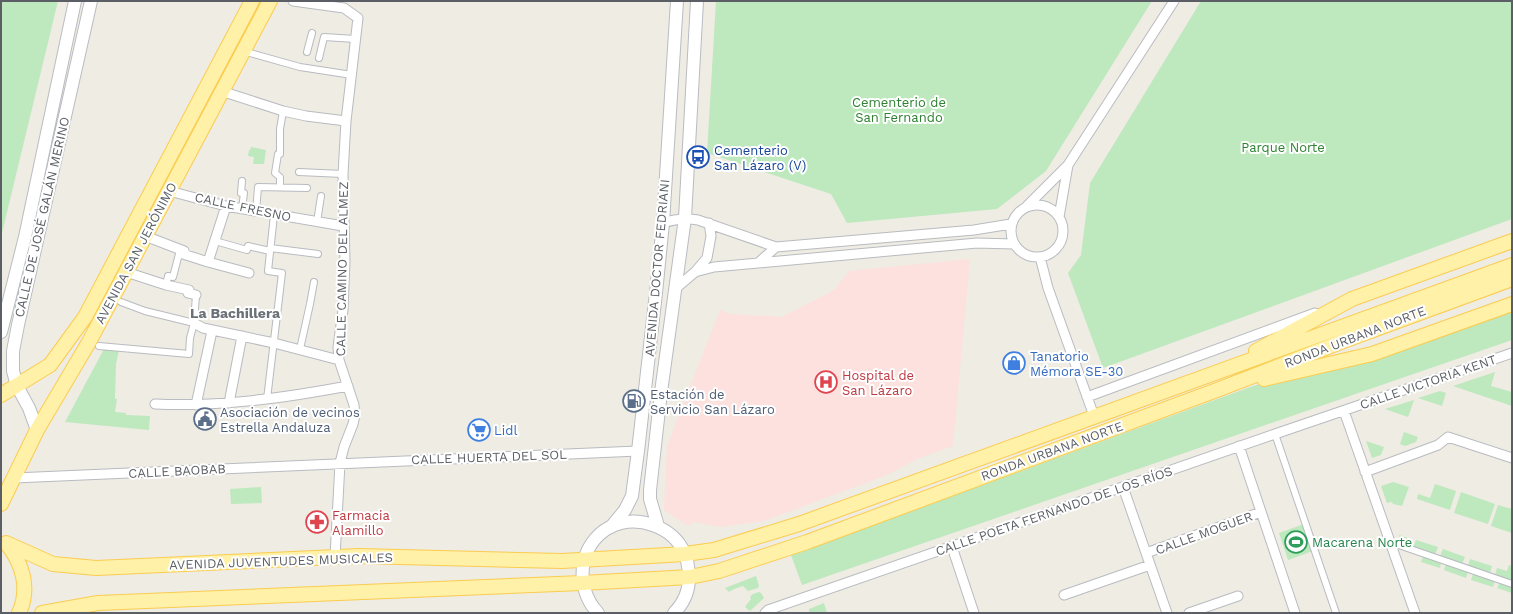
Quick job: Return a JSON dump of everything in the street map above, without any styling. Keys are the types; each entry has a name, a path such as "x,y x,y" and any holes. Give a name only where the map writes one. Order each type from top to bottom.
{"main road":[{"name":"CALLE DE JOSÉ GALÁN MERINO","path":"1,332 26,237 75,1"},
{"name":"CALLE DE JOSÉ GALÁN MERINO","path":"37,430 29,408 17,386 13,371 14,352 18,325 91,1"},
{"name":"AVENIDA SAN JERÓNIMO","path":"1,395 50,366 85,317 252,1"},
{"name":"AVENIDA SAN JERÓNIMO","path":"1,504 37,430 89,342 270,1"},
{"name":"AVENIDA DOCTOR FEDRIANI","path":"584,559 592,544 611,527 625,510 632,496 663,223 677,1"},
{"name":"AVENIDA DOCTOR FEDRIANI","path":"658,526 650,499 650,490 661,392 685,218 697,1"},
{"path":"1211,375 1352,299 1512,241"},
{"name":"RONDA URBANA NORTE","path":"584,559 685,554 714,550 799,524 1512,265"},
{"name":"RONDA URBANA NORTE","path":"582,583 690,577 719,571 807,542 1512,279"},
{"path":"1217,390 1372,354 1512,304"},
{"path":"611,527 623,523 639,522 658,526 674,538 685,554 690,577 684,600 674,613"},
{"path":"2,539 19,562 23,574 24,597 20,613"},
{"name":"AVENIDA JUVENTUDES MUSICALES","path":"2,539 53,564 96,568 359,556 562,561 584,559"},
{"path":"584,559 582,583 588,601 595,611"},
{"path":"42,613 98,603 582,583"}],"street":[{"name":"CALLE CAMINO DEL ALMEZ","path":"293,1 344,8 358,18 346,121 343,174 344,282 343,310 338,347 339,360 354,405 354,415 353,424 344,447 340,463 336,557"},
{"path":"1028,206 1068,165 1174,1"},
{"path":"307,52 312,33"},
{"path":"320,58 324,37 355,39"},
{"path":"310,43 322,46"},
{"path":"243,51 300,67 352,75"},
{"path":"221,91 283,111 306,116 346,121"},
{"path":"280,187 280,177 276,173 276,163 278,154 280,154 280,129 283,111"},
{"path":"1059,217 1068,165"},
{"path":"299,172 343,174"},
{"path":"242,181 241,193 244,193 242,209"},
{"path":"256,212 258,187 307,188"},
{"name":"CALLE FRESNO","path":"169,191 226,206 343,226"},
{"path":"317,222 321,196"},
{"path":"1036,204 1053,210 1059,217 1063,225 1063,234 1061,242 1052,252 1040,257 1025,254 1014,244 1011,238 1011,224 1014,216 1020,210 1036,204"},
{"path":"208,262 226,206"},
{"path":"267,399 282,273 268,271 274,215"},
{"path":"663,223 685,218 708,223 776,247 974,230 1011,224"},
{"path":"675,289 695,272 707,258 711,236 708,223"},
{"path":"145,236 184,251 183,254 249,273"},
{"path":"215,241 246,250 248,246 270,250 318,254"},
{"path":"695,272 714,267 758,263 977,244 1014,244"},
{"path":"758,263 776,247"},
{"path":"166,285 168,276 173,277 180,250"},
{"path":"1040,257 1048,288 1094,416"},
{"path":"99,346 189,354 196,295 188,293 189,290 166,285 126,272"},
{"path":"300,349 314,282"},
{"path":"1087,397 1352,299"},
{"path":"121,302 145,311 194,322 203,328 212,331 274,343 339,360"},
{"path":"196,405 212,331"},
{"path":"229,403 242,336"},
{"name":"CALLE VICTORIA KENT","path":"1344,411 1512,354"},
{"path":"155,404 185,406 229,403 267,399 348,386"},
{"path":"1344,411 1415,613"},
{"name":"CALLE POETA FERNANDO DE LOS RÍOS","path":"765,613 768,610 1239,446 1344,411"},
{"path":"1275,434 1336,613"},
{"path":"1365,472 1438,445 1448,437 1512,458"},
{"path":"1239,446 1295,613"},
{"name":"CALLE HUERTA DEL SOL","path":"340,463 638,451"},
{"name":"CALLE BAOBAB","path":"14,478 340,463"},
{"path":"1123,487 1167,613"},
{"name":"CALLE MOGUER","path":"1146,553 1261,512"},
{"path":"1390,542 1512,584"},
{"path":"952,547 974,613"},
{"path":"1064,595 1150,565"},
{"path":"1189,613 1238,596"}],"shaded area":[{"name":"Hospital de San Lázaro","path":"970,259 953,446 917,459 887,475 764,521 720,527 693,522 688,526 664,510 667,446 720,310 729,314 782,317 834,290 849,271"}],"green space":[{"path":"1,1 58,1 1,237"},
{"name":"Cementerio de San Fernando","path":"716,1 1152,1 1046,171 997,209 847,223 831,194 707,153"},
{"name":"Parque Norte","path":"1201,1 1512,1 1512,219 1103,368 1068,273 1081,255 1090,183"},
{"path":"251,147 266,150 264,164 253,164 254,157 248,156"},
{"path":"1512,309 1512,340 802,585 791,555 1253,386 1295,375"},
{"path":"104,349 119,350 116,364 115,399 117,399 115,412 126,413 126,415 150,416 149,430 65,422"},
{"path":"1495,372 1491,386 1512,392 1512,406 1453,386"},
{"path":"1440,391 1446,393 1442,406 1418,398"},
{"path":"1414,400 1408,417 1385,409"},
{"path":"1404,432 1418,437 1416,442 1405,446 1400,444"},
{"path":"1366,441 1384,447 1381,455 1372,458"},
{"path":"1393,482 1409,487 1402,506 1393,504 1392,502 1387,503 1381,486"},
{"path":"1435,484 1456,491 1450,510 1417,499 1418,494 1430,498"},
{"path":"261,487 262,503 231,504 230,489"},
{"path":"1461,492 1495,504 1488,524 1454,513"},
{"path":"1498,505 1512,509 1512,533 1491,526"},
{"name":"Macarena Norte","path":"1304,524 1313,551 1288,560 1279,533"},
{"path":"1399,535 1411,539 1409,546 1401,544"},
{"path":"1416,540 1438,547 1435,555 1413,548"},
{"path":"1443,549 1465,557 1462,564 1440,556"},
{"path":"1423,557 1441,563 1440,568 1421,562"},
{"path":"1470,559 1492,566 1490,573 1468,566"},
{"path":"1446,564 1468,572 1466,578 1444,570"},
{"path":"1509,565 1512,566 1511,580 1495,575 1497,568 1507,571"},
{"path":"1473,574 1495,581 1493,587 1471,580"},
{"path":"756,576 759,586 758,588 748,591 743,586 729,592 725,588"},
{"path":"1500,582 1512,587 1512,593 1497,588"},
{"path":"759,592 764,598 750,611 745,607 751,599 750,597"},
{"path":"824,603 827,613 809,613 809,609"}],"place":[{"name":"Cementerio San Lázaro (V)","path":"698,157"},
{"name":"Tanatorio Mémora SE-30","path":"1014,363"},
{"name":"Hospital de San Lázaro","path":"826,382"},
{"name":"Estación de Servicio San Lázaro","path":"634,401"},
{"name":"Asociación de vecinos Estrella Andaluza","path":"205,419"},
{"name":"Lidl","path":"479,430"},
{"name":"Farmacia Alamillo","path":"317,522"},
{"name":"Macarena Norte","path":"1296,542"}],"district":[{"name":"La Bachillera","path":"235,313"}]}
